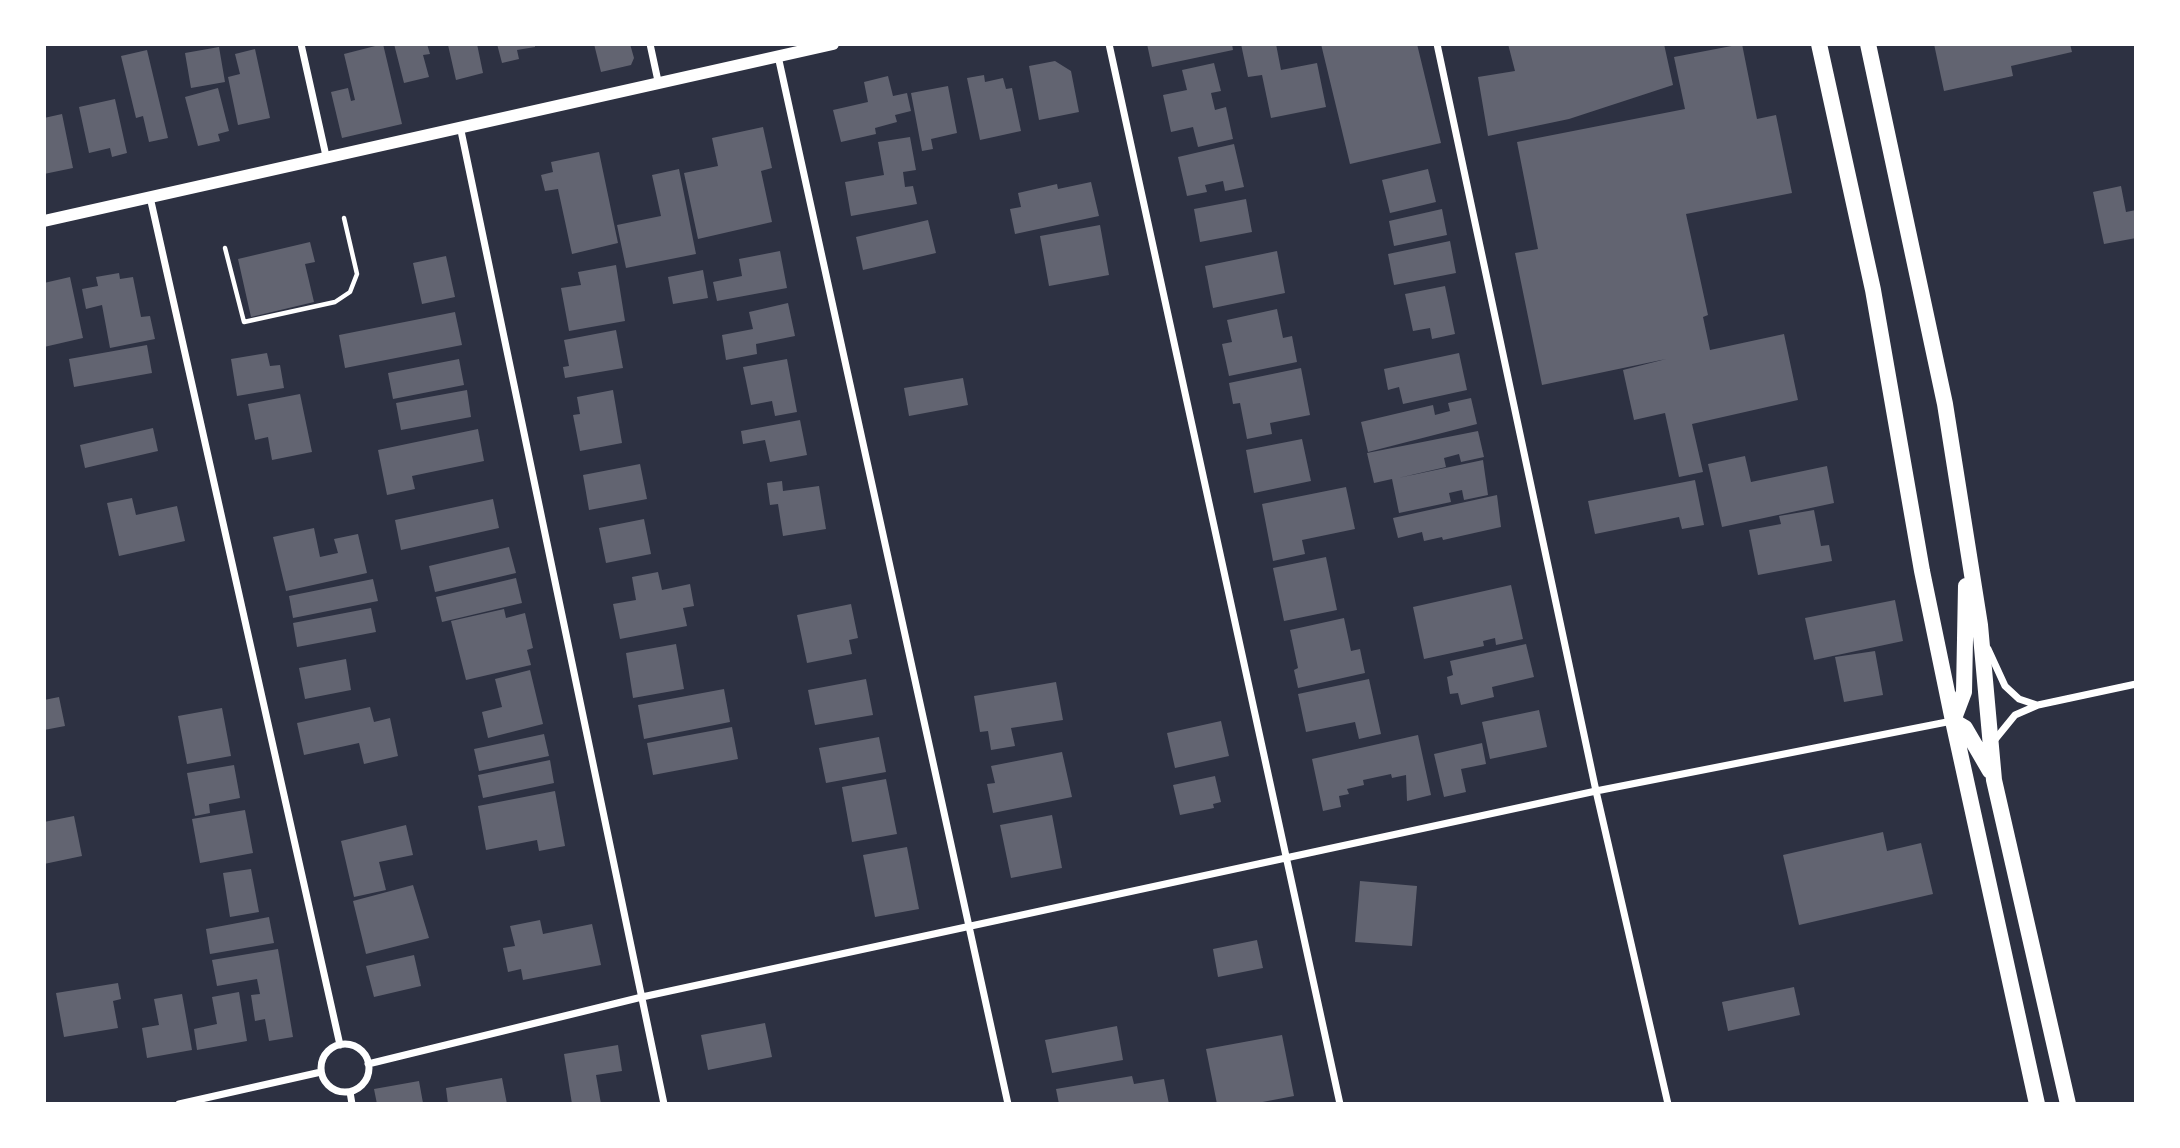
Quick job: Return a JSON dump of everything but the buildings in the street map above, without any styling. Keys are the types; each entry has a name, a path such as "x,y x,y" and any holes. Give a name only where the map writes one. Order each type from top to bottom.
{"highway":[{"path":"1819,44 1872,290 1922,571 2037,1104"},
{"path":"1868,44 1927,306 1980,625 1994,780 2068,1104"},
{"path":"1953,721 1964,692 1966,543"},
{"path":"1953,721 1965,728 1994,780"}],"main road":[{"path":"44,221 658,81 833,44"}],"street":[{"path":"301,44 326,156"},
{"path":"650,44 658,81"},
{"path":"1109,44 1340,1104"},
{"path":"1437,44 1597,791 1668,1104"},
{"path":"778,56 1008,1104"},
{"path":"460,126 664,1104"},
{"path":"150,197 340,1045"},
{"path":"1980,625 2005,686 2019,699 2038,705"},
{"path":"1991,745 2015,715 2038,705 2136,684"},
{"path":"369,1064 642,997 969,926 1597,791 1953,721"},
{"path":"340,1045 357,1048 369,1064 366,1080 350,1092 331,1088 321,1072 326,1054 340,1045"},
{"path":"179,1104 321,1072"},
{"path":"350,1092 352,1104"}],"lane":[{"path":"225,248 243,322 335,302 350,292 357,274 344,218"}]}
